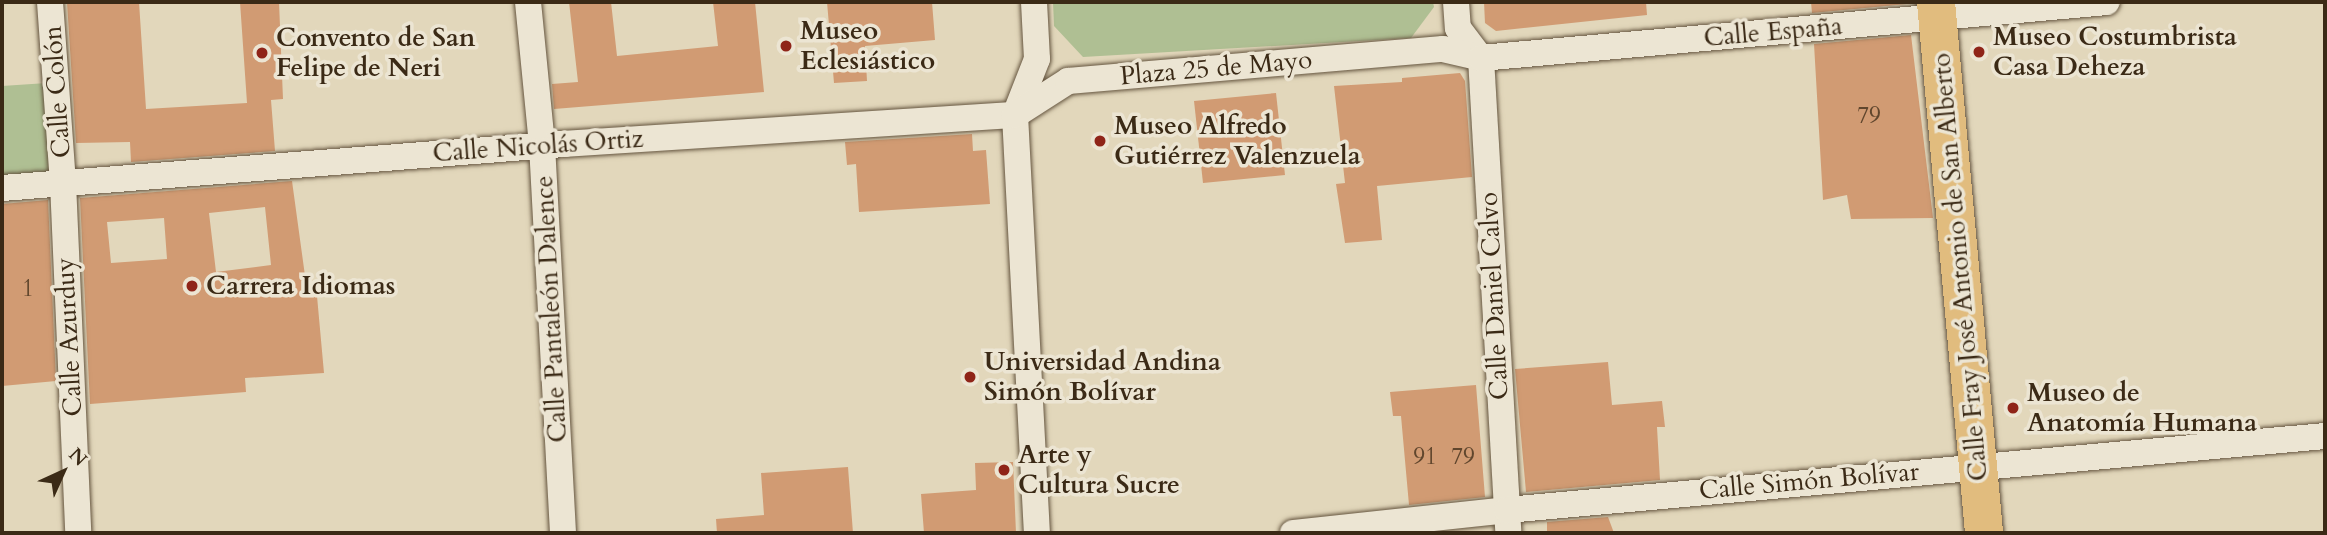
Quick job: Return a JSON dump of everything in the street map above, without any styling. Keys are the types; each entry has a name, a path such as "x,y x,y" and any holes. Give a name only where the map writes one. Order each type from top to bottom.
{"main road":[{"name":"Calle Fray José Antonio de San Alberto","path":"1937,10 1984,533"}],"street":[{"name":"Calle Colón","path":"51,2 63,183"},
{"name":"Calle Pantaleón Dalence","path":"528,2 542,145 563,533"},
{"path":"1034,2 1037,59 1015,115 1037,533"},
{"path":"1456,2 1458,28 1480,58"},
{"name":"Calle España","path":"1480,58 1937,10 2107,2"},
{"name":"Plaza 25 de Mayo","path":"1015,115 1068,80 1443,49 1480,58"},
{"name":"Calle Daniel Calvo","path":"1480,58 1507,522"},
{"name":"Calle Nicolás Ortiz","path":"2,188 542,145 1015,115"},
{"name":"Calle Azurduy","path":"63,183 78,533"},
{"name":"Calle Simón Bolívar","path":"1293,533 1507,522 1978,466 2325,436"}],"green space":[{"path":"1053,2 1433,2 1434,7 1411,38 1083,57 1054,26"},
{"path":"47,83 50,175 2,182 2,86"}],"building":[{"path":"67,2 139,2 146,109 247,103 240,2 279,2 283,99 271,100 275,151 131,162 130,142 76,143"},
{"path":"569,2 611,2 617,56 718,46 713,2 755,2 764,92 554,109 552,84 578,82"},
{"path":"827,2 932,2 935,40 865,46 867,81 834,83"},
{"path":"1484,2 1646,2 1647,15 1496,31 1485,23"},
{"path":"1811,2 1907,2 1907,4 1812,13"},
{"path":"1911,35 1933,218 1851,219 1847,195 1823,200 1814,44"},
{"path":"1460,73 1465,81 1472,177 1377,186 1382,240 1345,243 1336,184 1345,183 1334,86 1402,82 1402,78"},
{"path":"1276,93 1285,175 1203,183 1194,101"},
{"path":"972,134 973,151 986,150 990,204 859,212 856,164 847,165 845,142"},
{"path":"292,181 306,283 316,285 324,373 245,378 246,392 90,404 80,198","holes":["265,207 271,265 216,272 209,213","164,218 167,259 111,263 107,222"]},
{"path":"48,200 56,381 2,386 2,204"},
{"path":"1608,362 1612,405 1662,401 1665,427 1657,427 1660,480 1526,492 1515,369"},
{"path":"1476,385 1485,497 1409,505 1401,416 1393,416 1390,392"},
{"path":"1013,462 1016,533 924,533 921,494 976,490 975,463"},
{"path":"848,467 853,533 717,533 716,519 764,515 761,473"},
{"path":"1608,517 1614,533 1547,533 1547,522"}],"place":[{"name":"Museo Eclesiástico","path":"786,46"},
{"name":"Museo Costumbrista Casa Deheza","path":"1979,52"},
{"name":"Convento de San Felipe de Neri","path":"262,53"},
{"name":"Museo Alfredo Gutiérrez Valenzuela","path":"1100,141"},
{"name":"Carrera Idiomas","path":"192,286"},
{"name":"Universidad Andina Simón Bolívar","path":"970,377"},
{"name":"Museo de Anatomía Humana","path":"2013,408"},
{"name":"Arte y Cultura Sucre","path":"1004,470"}]}
